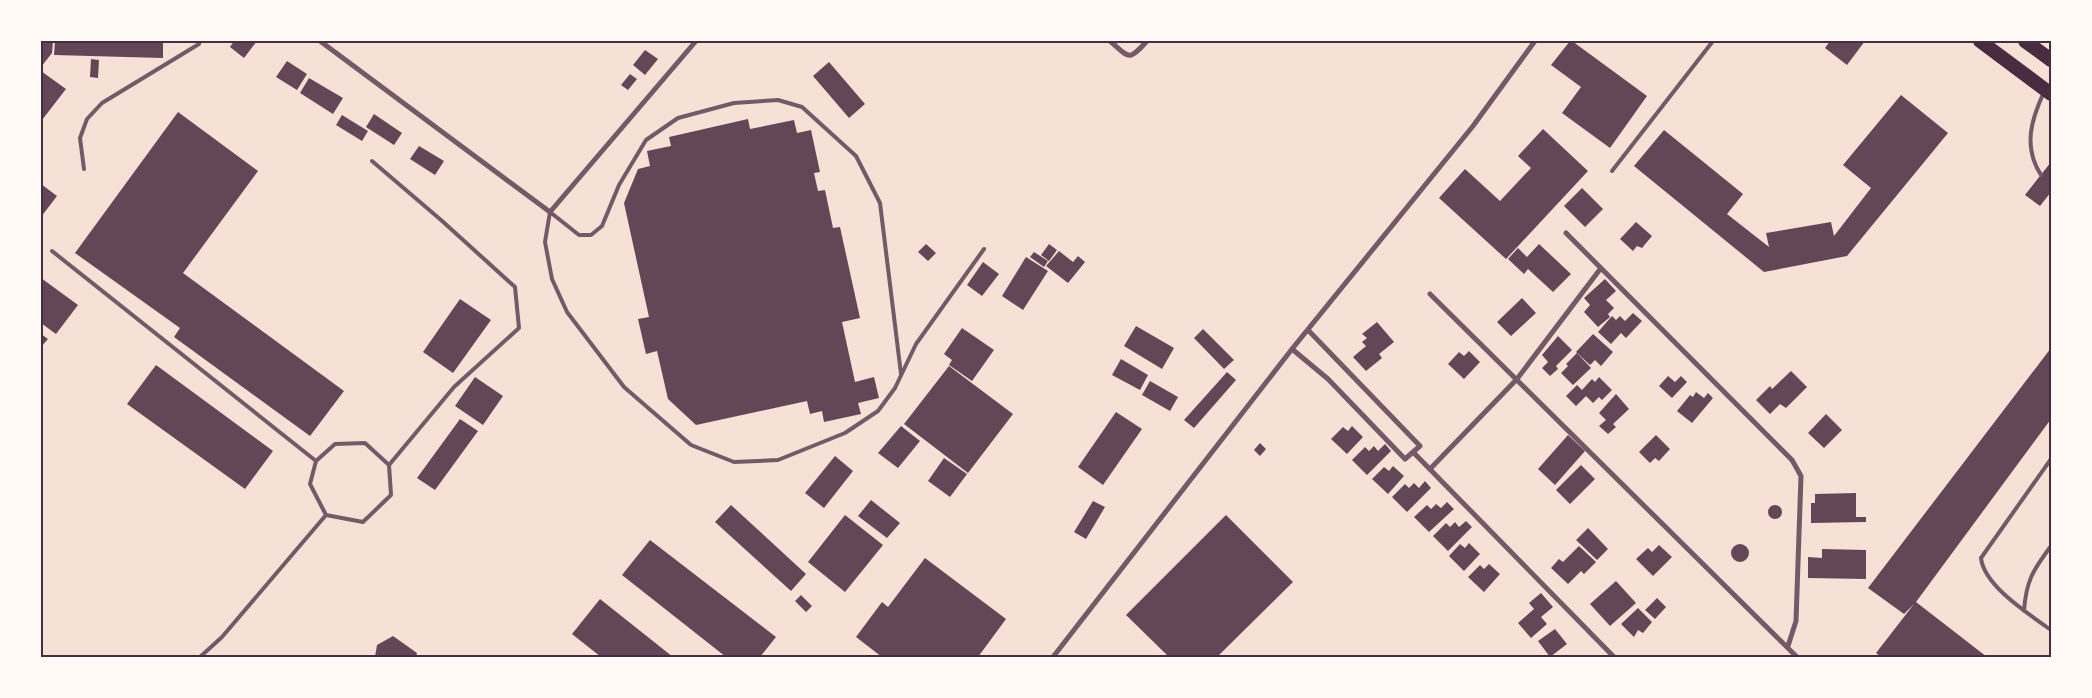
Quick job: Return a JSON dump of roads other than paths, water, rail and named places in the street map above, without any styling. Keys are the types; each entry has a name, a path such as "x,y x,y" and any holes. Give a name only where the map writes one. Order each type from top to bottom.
{"highway":[{"path":"1980,41 2048,92"},
{"path":"2025,41 2051,60"}],"street":[{"path":"320,41 550,212 696,41"},
{"path":"1110,41 1127,55 1131,56 1147,41"},
{"path":"1053,657 1292,349 1473,126 1535,41"},
{"path":"1566,233 1792,460 1801,476 1796,621 1788,646"},
{"path":"1430,469 1517,379 1601,268"},
{"path":"1430,294 1797,657"},
{"path":"1292,349 1328,379 1405,459 1420,446 1308,330"},
{"path":"1413,452 1614,657"}],"lane":[{"path":"84,170 80,138 86,119 102,103 199,44 200,41"},
{"path":"1612,171 1713,41"},
{"path":"2041,175 2034,165 2030,140 2032,117 2048,92"},
{"path":"900,374 880,203 856,156 802,107 778,100 734,103 678,118 646,140 619,185 602,226 591,235 579,235 550,212 545,242 552,279 567,312 624,387 691,445 734,462 778,460 845,433 878,411 895,388 900,374 916,344 984,249"},
{"path":"326,515 363,522 391,495 389,465 454,387 519,328 515,287 441,220 372,162"},
{"path":"52,251 316,461"},
{"path":"326,515 310,484 316,461 335,444 365,443 389,465"},
{"path":"2051,459 1981,558 1982,567 1988,578 2024,611 2051,630"},
{"path":"200,657 222,637 326,515"},
{"path":"2024,611 2025,593 2032,571 2051,546"}]}
